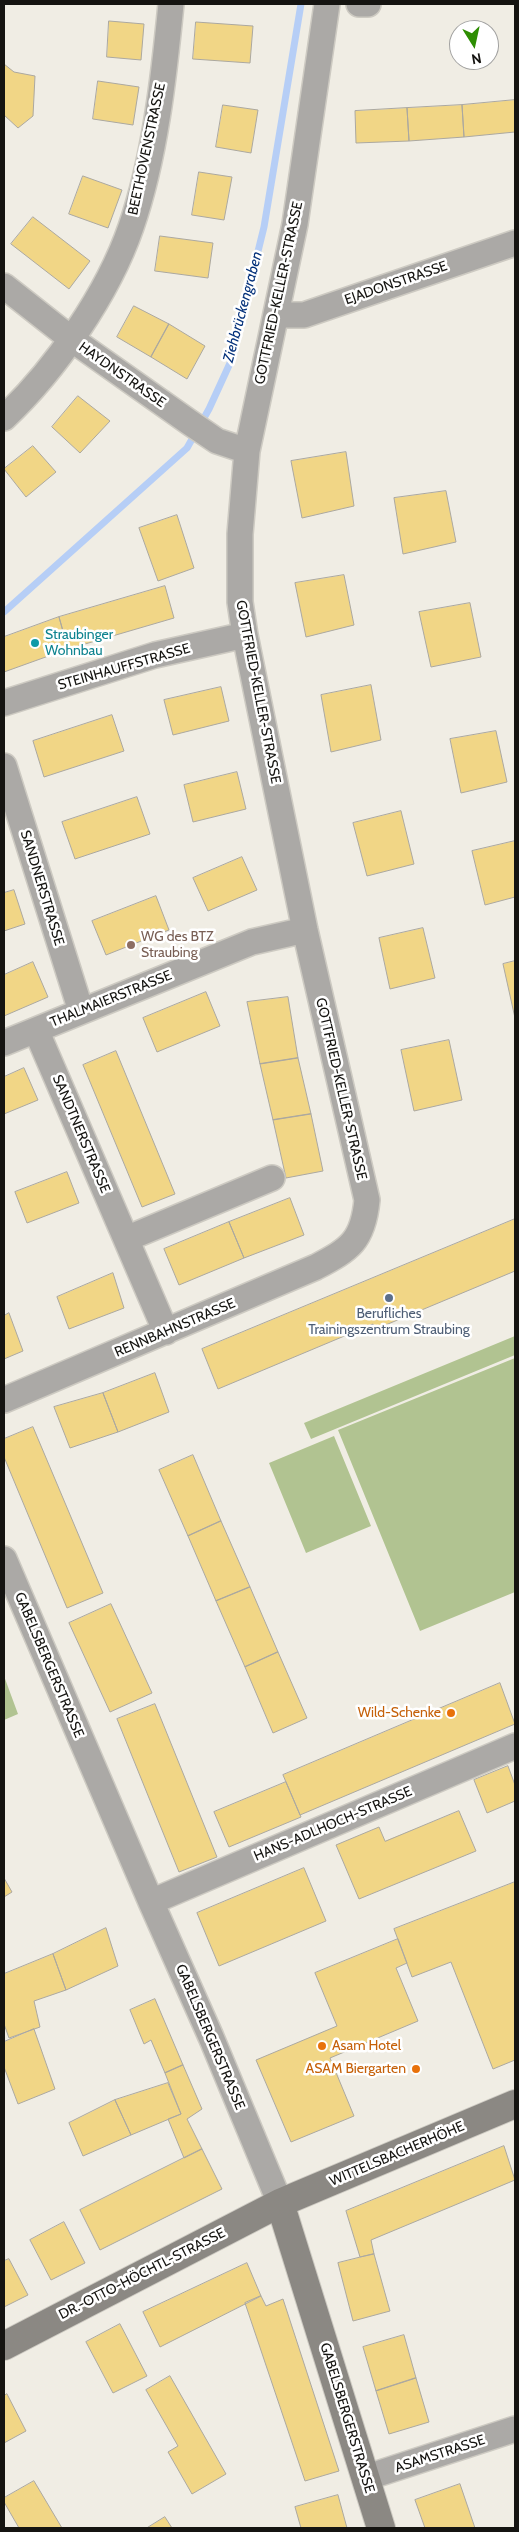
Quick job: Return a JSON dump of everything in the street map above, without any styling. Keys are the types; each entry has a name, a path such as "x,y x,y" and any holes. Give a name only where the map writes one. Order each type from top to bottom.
{"street":[{"name":"BEETHOVENSTRASSE","path":"4,418 33,391 98,298 131,228 148,159 166,55 171,4"},
{"name":"GOTTFRIED-KELLER-STRASSE","path":"326,4 295,224 260,380 247,451 240,534 240,602 245,636 305,930 367,1200 365,1218 357,1238 344,1252"},
{"path":"359,4 368,4"},
{"name":"EJADONSTRASSE","path":"276,315 304,315 515,243"},
{"name":"HAYDNSTRASSE","path":"4,286 70,338 189,422 217,441 247,451"},
{"name":"STEINHAUFFSTRASSE","path":"4,703 155,655 245,636"},
{"name":"SANDNERSTRASSE","path":"4,766 81,1011"},
{"name":"THALMAIERSTRASSE","path":"4,1043 252,942 305,930"},
{"name":"SANDTNERSTRASSE","path":"36,1030 166,1332"},
{"path":"126,1239 272,1178"},
{"name":"RENNBAHNSTRASSE","path":"4,1400 316,1267 344,1252"},
{"name":"GABELSBERGERSTRASSE","path":"4,1559 211,2037 280,2203 381,2528"},
{"name":"HANS-ADLHOCH-STRASSE","path":"151,1902 515,1746"},
{"name":"WITTELSBACHERHÖHE","path":"280,2203 515,2104"},
{"name":"DR.-OTTO-HÖCHTL-STRASSE","path":"4,2346 280,2203"},
{"name":"ASAMSTRASSE","path":"365,2478 515,2429"}],"green space":[{"path":"515,1336 515,1355 311,1439 304,1423"},
{"path":"515,1358 515,1592 420,1631 338,1430"},
{"path":"334,1436 371,1526 306,1553 269,1463"},
{"path":"4,1676 18,1714 4,1720"}],"building":[{"path":"109,21 144,24 141,60 107,57"},
{"path":"196,22 253,26 250,63 193,59"},
{"path":"4,64 14,72 35,76 33,116 18,128 4,115"},
{"path":"98,81 139,87 133,125 93,119"},
{"path":"515,100 515,132 464,137 462,105"},
{"path":"223,105 258,110 251,153 216,147"},
{"path":"462,105 464,137 409,141 407,108"},
{"path":"407,108 409,141 356,143 355,111"},
{"path":"199,172 232,177 224,220 192,215"},
{"path":"83,176 122,190 108,228 69,214"},
{"path":"33,217 90,261 69,289 11,244"},
{"path":"160,236 213,243 208,278 155,271"},
{"path":"134,306 169,324 151,357 117,337"},
{"path":"169,324 205,346 187,379 151,357"},
{"path":"78,396 110,421 80,453 52,427"},
{"path":"33,446 56,472 26,497 4,469"},
{"path":"346,452 354,506 302,518 291,461"},
{"path":"446,491 456,542 403,554 394,498"},
{"path":"177,515 194,568 158,581 139,528"},
{"path":"344,575 354,625 306,637 295,583"},
{"path":"165,586 174,618 68,649 59,617"},
{"path":"470,603 481,657 431,667 419,612"},
{"name":"Straubinger Wohnbau","path":"59,617 68,649 4,672 4,637"},
{"path":"371,685 381,740 331,752 321,695"},
{"path":"221,687 229,721 173,735 164,700"},
{"path":"112,715 124,751 44,777 33,741"},
{"path":"496,731 507,782 461,793 450,739"},
{"path":"237,772 246,809 193,822 184,785"},
{"path":"137,797 150,834 75,859 62,822"},
{"path":"401,811 414,864 367,876 353,823"},
{"path":"515,841 515,897 485,905 472,851"},
{"path":"242,857 257,890 208,911 193,878"},
{"path":"14,890 25,924 4,931 4,893"},
{"path":"156,896 169,930 106,955 92,921"},
{"path":"423,928 435,978 390,989 379,938"},
{"path":"515,961 515,1018 503,964"},
{"path":"33,962 48,997 4,1016 4,975"},
{"path":"206,992 220,1026 157,1052 143,1018"},
{"path":"288,997 298,1058 260,1064 247,1002"},
{"path":"449,1040 462,1100 414,1111 401,1050"},
{"path":"116,1051 175,1194 142,1207 83,1065"},
{"path":"298,1058 311,1114 273,1120 260,1064"},
{"path":"24,1068 38,1100 4,1114 4,1077"},
{"path":"311,1114 323,1171 286,1178 273,1120"},
{"path":"67,1172 79,1203 27,1223 15,1192"},
{"path":"290,1198 304,1235 244,1258 229,1222"},
{"name":"Berufliches Trainingszentrum Straubing","path":"515,1219 515,1271 376,1329 373,1324 218,1389 202,1349"},
{"path":"229,1222 244,1258 179,1285 164,1249"},
{"path":"113,1273 124,1308 69,1329 57,1297"},
{"path":"9,1313 23,1351 4,1359 4,1316"},
{"path":"155,1373 169,1412 118,1432 103,1393"},
{"path":"103,1393 118,1432 70,1448 54,1407"},
{"path":"33,1427 103,1593 67,1608 4,1457 4,1439"},
{"path":"193,1455 221,1521 188,1536 159,1470"},
{"path":"221,1521 250,1587 216,1601 188,1536"},
{"path":"250,1587 278,1652 245,1667 216,1601"},
{"path":"111,1604 152,1693 110,1712 69,1623"},
{"path":"278,1652 307,1718 273,1733 245,1667"},
{"path":"500,1683 515,1724 300,1815 283,1775"},
{"path":"155,1704 217,1857 179,1872 117,1719"},
{"path":"508,1766 515,1785 515,1801 487,1813 474,1780"},
{"path":"286,1782 301,1817 229,1847 214,1812"},
{"path":"459,1811 476,1851 359,1899 336,1845 379,1827 385,1841"},
{"path":"304,1868 326,1921 219,1966 197,1913"},
{"path":"4,1878 12,1892 4,1897"},
{"path":"515,1882 515,2060 493,2069 451,1962 412,1977 394,1929"},
{"path":"106,1928 118,1966 66,1990 53,1954"},
{"name":"Asam Hotel","path":"398,1939 407,1963 396,1968 418,2021 330,2058 354,2116 291,2142 256,2060 337,2026 315,1973"},
{"path":"53,1954 66,1990 34,2001 40,2027 9,2038 4,2024 4,1974"},
{"path":"155,1999 183,2065 165,2073 151,2040 144,2044 130,2010"},
{"path":"34,2029 55,2089 18,2104 4,2067 4,2042"},
{"path":"183,2065 202,2109 187,2119 202,2149 184,2158 168,2119 181,2114 165,2073"},
{"path":"168,2083 181,2114 131,2135 115,2100"},
{"path":"115,2100 131,2135 83,2156 69,2123"},
{"path":"504,2146 515,2180 371,2240 374,2254 360,2257 346,2211"},
{"path":"202,2149 222,2189 100,2250 80,2210"},
{"path":"64,2222 85,2263 51,2280 30,2240"},
{"path":"374,2254 390,2311 353,2321 338,2263"},
{"path":"9,2259 28,2295 4,2307 4,2261"},
{"path":"247,2263 261,2296 160,2347 143,2312"},
{"path":"261,2296 266,2306 283,2299 339,2471 305,2481 245,2303"},
{"path":"120,2324 147,2376 113,2393 86,2342"},
{"path":"404,2335 416,2378 376,2391 363,2347"},
{"path":"170,2376 226,2474 192,2494 168,2452 178,2446 146,2390"},
{"path":"416,2378 429,2422 389,2434 376,2391"},
{"path":"7,2394 26,2431 4,2443 4,2396"},
{"path":"34,2481 62,2528 19,2528 4,2502 4,2498"},
{"path":"460,2484 475,2528 425,2528 415,2500"},
{"path":"338,2495 347,2528 301,2528 295,2507"},
{"path":"165,2517 172,2528 147,2528"}],"waterway":[{"name":"Ziehbrückengraben","path":"4,612 187,448 209,409 231,361 264,227 301,4"}],"place":[{"name":"Straubinger Wohnbau","path":"35,643"},
{"name":"WG des BTZ Straubing","path":"131,945"},
{"name":"Berufliches Trainingszentrum Straubing","path":"389,1298"},
{"name":"Wild-Schenke","path":"451,1713"},
{"name":"Asam Hotel","path":"322,2046"},
{"name":"ASAM Biergarten","path":"416,2069"}]}
